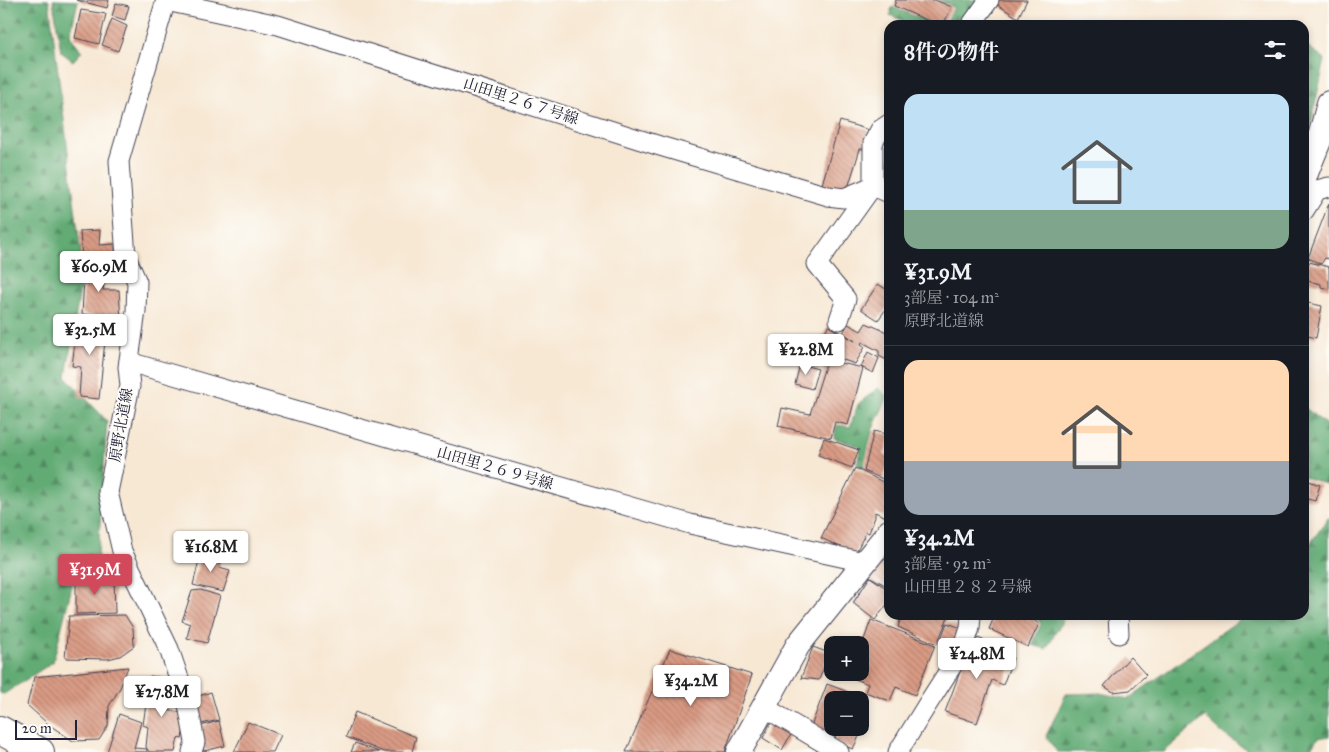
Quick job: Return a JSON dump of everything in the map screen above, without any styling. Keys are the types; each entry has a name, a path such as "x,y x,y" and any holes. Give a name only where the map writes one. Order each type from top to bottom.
{"street":[{"name":"山田里２６７号線","path":"166,0 278,25 651,143 828,196 844,198 881,189"},
{"name":"原野北道線","path":"166,0 119,161 126,257 137,282 136,311 128,367 130,386 108,492 122,552 169,649 188,705 195,742 192,752"},
{"path":"975,20 989,0"},
{"path":"1309,165 1329,103"},
{"path":"839,320 846,299 818,264 881,189 873,143 880,130 884,127"},
{"path":"1309,203 1317,190 1329,187"},
{"name":"山田里２６９号線","path":"129,362 690,524 864,562"},
{"path":"739,752 798,645 884,538"},
{"path":"898,752 964,647 970,628 970,620"},
{"path":"1118,620 1119,634"},
{"path":"764,707 839,752"}],"green space":[{"path":"0,0 49,0 83,271 66,377 107,421 97,569 76,570 53,662 4,694 0,693"},
{"path":"53,0 78,1 70,36 82,51 73,61 61,52"},
{"path":"939,0 981,0 967,20 948,20 954,7"},
{"path":"892,7 924,20 901,20 890,15"},
{"path":"1309,47 1325,60 1309,130"},
{"path":"878,388 884,393 884,405 873,428 863,468 857,464 861,447 834,438 837,425 850,427 858,404"},
{"path":"1309,411 1329,427 1329,485 1309,479"},
{"path":"1329,517 1329,736 1318,738 1308,752 1250,752 1222,733 1205,717 1164,752 1057,752 1046,736 1066,694 1100,693 1128,699 1239,620 1309,620 1309,545"},
{"path":"1038,620 1063,620 1046,649 1032,645 1041,624"}],"building":[{"path":"76,0 109,0 107,8"},
{"path":"896,0 935,0 952,7 946,20 926,20 894,6"},
{"path":"996,0 1027,0 1018,18 995,3"},
{"path":"116,3 129,6 125,20 112,16"},
{"path":"81,10 106,14 99,44 75,38"},
{"path":"112,19 127,26 118,51 102,45"},
{"path":"840,121 869,130 863,149 860,149 847,191 821,188"},
{"path":"1329,203 1329,259 1325,258 1321,264 1309,258"},
{"path":"100,230 99,245 115,244 115,260 82,260 80,231"},
{"path":"85,261 107,261 103,290 119,290 121,320 82,314"},
{"path":"1309,262 1329,267 1329,289 1321,287 1321,284 1309,281"},
{"path":"878,284 884,288 884,312 878,320 861,309"},
{"path":"1309,303 1322,306 1316,338 1309,336"},
{"path":"78,318 107,321 99,399 79,397 81,367 72,366"},
{"path":"866,323 884,331 884,358 879,356 879,351 862,342 861,344 865,347 855,364 815,350 828,326 855,341 843,333 848,324 861,331"},
{"path":"868,352 879,358 873,373 861,367"},
{"path":"827,360 863,368 848,425 835,422 831,438 778,426 782,408 810,414"},
{"path":"800,364 818,369 812,389 795,384"},
{"path":"874,431 884,434 883,479 864,471"},
{"path":"824,438 859,450 852,468 818,455"},
{"path":"855,468 884,482 884,516 875,512 869,533 866,532 855,554 821,538"},
{"path":"1309,481 1320,485 1315,501 1309,499"},
{"path":"201,552 221,557 219,568 230,571 223,592 193,585"},
{"path":"880,557 884,559 884,584 869,576"},
{"path":"870,577 884,587 884,608 875,620 853,603"},
{"path":"114,578 115,613 76,614 76,580"},
{"path":"201,590 220,596 207,643 187,638 190,624 182,621 192,591"},
{"path":"125,615 133,628 134,646 120,656 108,659 65,658 69,616"},
{"path":"871,620 935,645 915,695 896,687 890,701 865,691 868,684 860,681 869,681 869,636 865,636"},
{"path":"900,620 947,620 937,644 898,627"},
{"path":"993,620 1035,620 1039,624 1028,647 989,629"},
{"path":"947,623 962,628 957,645 940,641"},
{"path":"977,638 994,643 992,650 1013,658 1003,685 992,680 977,723 945,712 970,645 974,645"},
{"path":"813,647 824,651 824,666 819,680 801,678"},
{"path":"670,649 752,675 725,752 626,752"},
{"path":"1130,657 1146,675 1130,690 1113,692 1104,686"},
{"path":"128,667 120,688 109,706 108,726 99,740 73,741 48,724 27,705 34,677"},
{"path":"150,676 173,679 167,710 181,713 184,726 182,739 178,738 175,752 149,752 146,747 148,727 143,725"},
{"path":"827,684 846,691 824,691"},
{"path":"211,692 219,720 197,725 190,699"},
{"path":"824,692 824,733 810,729"},
{"path":"355,712 416,737 412,752 384,752 346,737"},
{"path":"119,714 141,722 134,748 147,749 147,752 107,752"},
{"path":"773,718 793,731 782,750 763,738"},
{"path":"219,721 225,746 204,751 197,727"},
{"path":"248,722 281,735 273,752 234,752"},
{"path":"836,736 859,736 853,749 834,742"},
{"path":"355,743 379,752 351,752"}]}
